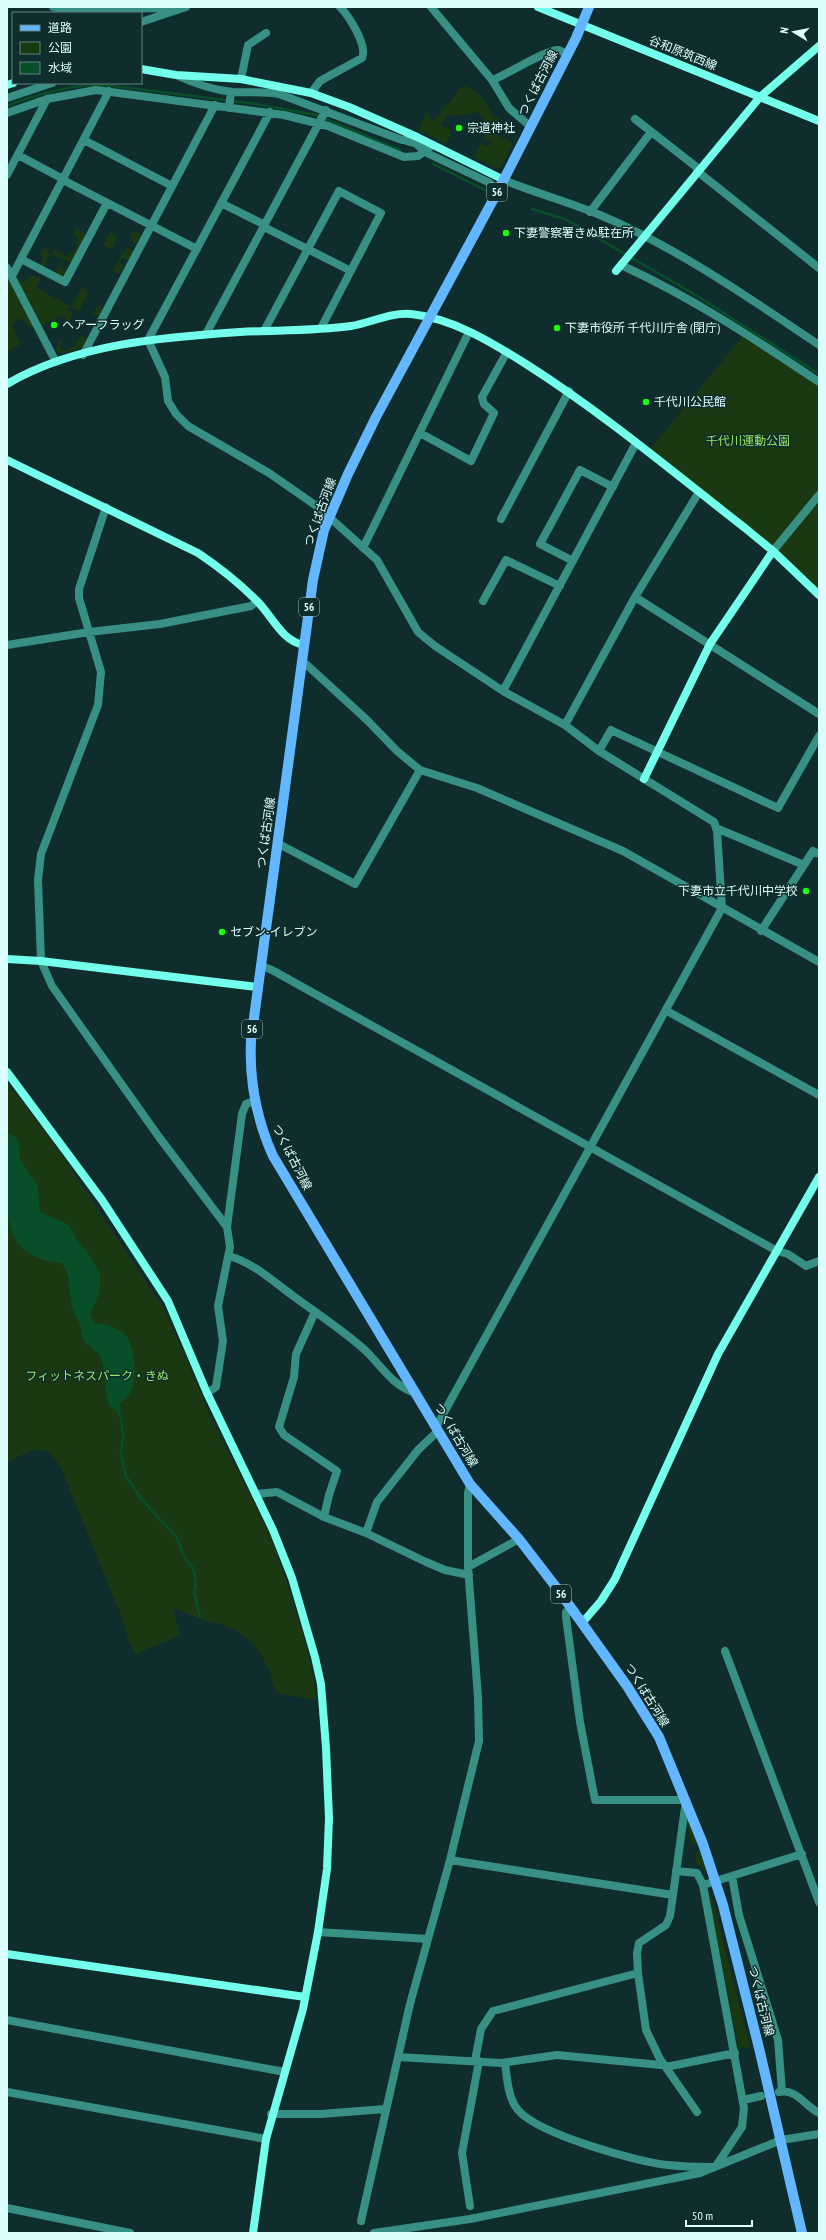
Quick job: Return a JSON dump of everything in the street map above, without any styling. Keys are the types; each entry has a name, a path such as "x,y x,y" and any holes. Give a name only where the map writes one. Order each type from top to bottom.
{"main road":[{"name":"つくば古河線","path":"589,7 582,25 504,180 376,417 329,518 316,561 257,987 250,1057 254,1101 262,1128 273,1156 470,1484 519,1539 571,1608 645,1712 659,1737 686,1800 715,1880 734,1945 802,2233"}],"street":[{"path":"53,7 63,10 159,8 172,11"},
{"path":"142,22 186,7"},
{"path":"311,93 320,81 358,61 363,56 362,46 352,23 340,7"},
{"path":"431,7 492,80 509,108 530,127"},
{"name":"谷和原筑西線","path":"538,7 819,120"},
{"path":"241,79 248,45 266,34"},
{"path":"819,46 760,97 698,170 619,268 666,285 758,341 819,382"},
{"path":"492,80 506,75 543,54 558,50 567,54"},
{"path":"142,69 176,75 241,79 271,88 402,140 416,143 425,151 490,183"},
{"path":"176,75 200,84 231,92 271,88 311,93 349,106 417,137 504,180 590,212 644,236 769,311 819,345"},
{"path":"7,98 49,84"},
{"path":"7,114 47,99 89,91 109,91 229,108 270,112 320,124 404,157 411,157 425,151 433,145"},
{"path":"12,276 109,91"},
{"path":"229,108 231,92"},
{"path":"25,95 29,105"},
{"path":"7,175 47,99"},
{"path":"83,355 215,105"},
{"path":"206,334 320,124 326,110"},
{"path":"148,340 270,112"},
{"path":"635,119 819,268"},
{"path":"590,212 651,132"},
{"path":"402,140 412,140 417,137"},
{"path":"84,140 172,186"},
{"path":"18,155 106,203 197,249"},
{"path":"264,331 339,191 381,213 321,328"},
{"path":"21,259 65,282 106,203"},
{"path":"221,203 350,271"},
{"path":"7,268 56,362"},
{"path":"7,384 56,362 114,346 148,340 206,334 350,326 405,313 430,317 468,332 507,352 569,392 773,551 819,595"},
{"path":"363,548 468,332"},
{"path":"148,340 165,378 168,401 176,414 199,433 269,473 318,508 377,560 418,632 435,646 503,691 565,725 599,752 714,822 716,828 722,908 437,1429 418,1450 377,1502 366,1533"},
{"path":"420,433 471,461 494,413 484,404 482,397 507,352"},
{"path":"502,519 569,392"},
{"path":"503,691 636,443"},
{"path":"7,460 198,553 220,568 257,600 291,641 304,645"},
{"path":"573,561 540,544 580,470 613,487"},
{"path":"565,725 635,597 699,492"},
{"path":"644,779 710,644 773,551 819,494"},
{"path":"106,507 79,589 79,598 101,672 98,705 41,854 38,880 41,961 58,997 227,1227"},
{"path":"483,601 506,560 560,586"},
{"path":"635,597 819,714"},
{"path":"7,645 89,632 181,621 251,606 257,600"},
{"path":"302,662 362,715 397,751 420,770 484,790 623,851 761,931 819,962"},
{"path":"599,752 611,730 657,750 778,808 819,736"},
{"path":"277,843 355,884 420,770"},
{"path":"716,828 804,865"},
{"path":"761,931 813,851 819,854"},
{"path":"7,959 41,961 257,987"},
{"path":"260,966 272,970 777,1251 788,1254 806,1266 819,1261"},
{"path":"667,1011 819,1095"},
{"path":"7,1072 102,1200 157,1282 178,1323 207,1393 273,1530 292,1578 315,1657 321,1684 325,1728 329,1818 327,1869 318,1932 305,1997 266,2139 253,2233"},
{"path":"207,1393 214,1390 218,1381 223,1341 218,1306 229,1256 230,1239 227,1227 242,1114 246,1104 254,1101"},
{"path":"582,1623 601,1601 615,1579 718,1354 819,1176"},
{"path":"229,1256 243,1260 315,1312 366,1351 400,1387 416,1393"},
{"path":"315,1312 296,1354 294,1377 279,1427 284,1435 337,1471 324,1517"},
{"path":"360,2221 398,2057 450,1860 479,1741 478,1697 469,1571 468,1493 470,1484"},
{"path":"256,1494 277,1492 324,1517 366,1533 426,1562 450,1571 469,1571 519,1539"},
{"path":"571,1608 566,1612 566,1617 580,1722 595,1800 686,1800 670,1916 666,1925 639,1943 638,1973 644,2026 664,2066 697,2112"},
{"path":"725,1651 819,1902"},
{"path":"703,1885 802,1854"},
{"path":"450,1860 673,1894"},
{"path":"676,1870 698,1873 703,1885 743,2100 744,2116 742,2127 715,2167"},
{"path":"732,1876 738,1915 778,2040 780,2092 796,2095 812,2110 819,2114"},
{"path":"318,1932 428,1939"},
{"path":"7,1954 305,1997"},
{"path":"470,2206 462,2153 481,2029 493,2012 638,1973"},
{"path":"7,2020 285,2072"},
{"path":"398,2057 505,2063 557,2055 664,2066 735,2053"},
{"path":"505,2063 513,2100 517,2110 559,2135 596,2148 667,2165 715,2167"},
{"path":"7,2092 266,2139"},
{"path":"743,2100 761,2096"},
{"path":"272,2114 321,2114 386,2109"},
{"path":"374,2233 470,2219 664,2181 708,2171 781,2140 819,2134"},
{"path":"7,2208 130,2233"}],"green space":[{"path":"466,86 475,91 487,104 494,120 501,115 493,133 513,143 501,167 498,169 474,157 481,144 488,147 491,142 484,139 487,127 483,118 477,112 446,116 441,125 452,130 449,134 455,138 449,137 446,144 418,130 426,112 433,121 442,113 440,109 452,100 459,88"},
{"path":"76,228 87,234 72,263 65,260 61,268 67,271 61,276 55,273 63,260 52,254 54,250 68,257 70,253 73,253 78,245 75,242 78,237 72,235"},
{"path":"111,231 117,238 112,250 103,245"},
{"path":"134,232 138,232 140,233 140,241 134,242 131,239 131,235"},
{"path":"127,247 134,251 129,261 122,258 120,263 124,265 119,274 112,270 123,251 126,252"},
{"path":"43,248 49,250 48,253 51,255 44,267 41,265 43,256 39,256"},
{"path":"7,273 35,326 31,328 22,318 12,324 21,344 7,352"},
{"path":"34,275 41,279 36,287 69,306 67,309 73,313 69,324 62,315 40,327 15,278 25,282 27,278"},
{"path":"82,287 87,289 85,292 88,294 79,311 69,306 72,305"},
{"path":"95,304 104,309 99,317 91,313 93,313 97,306"},
{"name":"千代川運動公園","path":"745,333 819,382 819,595 773,551 648,452"},
{"path":"81,335 87,340 81,348 61,354 56,350 60,340 63,341 59,347 62,350 68,350 75,345"},
{"name":"フィットネスパーク・きぬ","path":"7,1082 62,1155 165,1310 215,1426 262,1518 277,1553 303,1633 314,1678 316,1700 277,1693 264,1660 253,1644 244,1636 226,1626 197,1618 179,1609 173,1610 180,1633 177,1637 136,1654 129,1642 120,1613 61,1468 55,1459 49,1453 37,1449 7,1463"},
{"path":"686,1820 688,1820 697,1843 692,1844"},
{"path":"700,1851 708,1876 701,1866 697,1865 695,1853"},
{"path":"708,1894 711,1894 750,2047 739,2049"}],"water":[{"path":"7,1132 18,1139 20,1159 38,1186 40,1211 68,1225 72,1229 77,1241 98,1268 100,1276 99,1293 90,1314 94,1323 107,1325 116,1329 124,1334 130,1342 134,1364 134,1380 131,1392 120,1403 121,1417 119,1417 117,1411 109,1406 106,1394 104,1370 100,1357 82,1337 81,1327 71,1303 68,1275 62,1263 49,1261 30,1254 24,1250 13,1235 7,1217"}],"waterway":[{"path":"7,106 32,97 72,87 99,85 113,86 256,104 316,115 400,150"},
{"path":"433,164 487,191"},
{"path":"532,209 565,219 694,294 819,374"},
{"path":"121,1417 123,1437 121,1453 126,1476 142,1500 176,1536 185,1558 193,1568 196,1583 194,1592 200,1617"}],"place":[{"name":"宗道神社","path":"459,128"},
{"name":"下妻警察署きぬ駐在所","path":"506,233"},
{"name":"ヘアーフラッグ","path":"54,325"},
{"name":"下妻市役所 千代川庁舎 (閉庁)","path":"557,328"},
{"name":"千代川公民館","path":"646,402"},
{"name":"下妻市立千代川中学校","path":"806,891"},
{"name":"セブン-イレブン","path":"222,932"}]}
